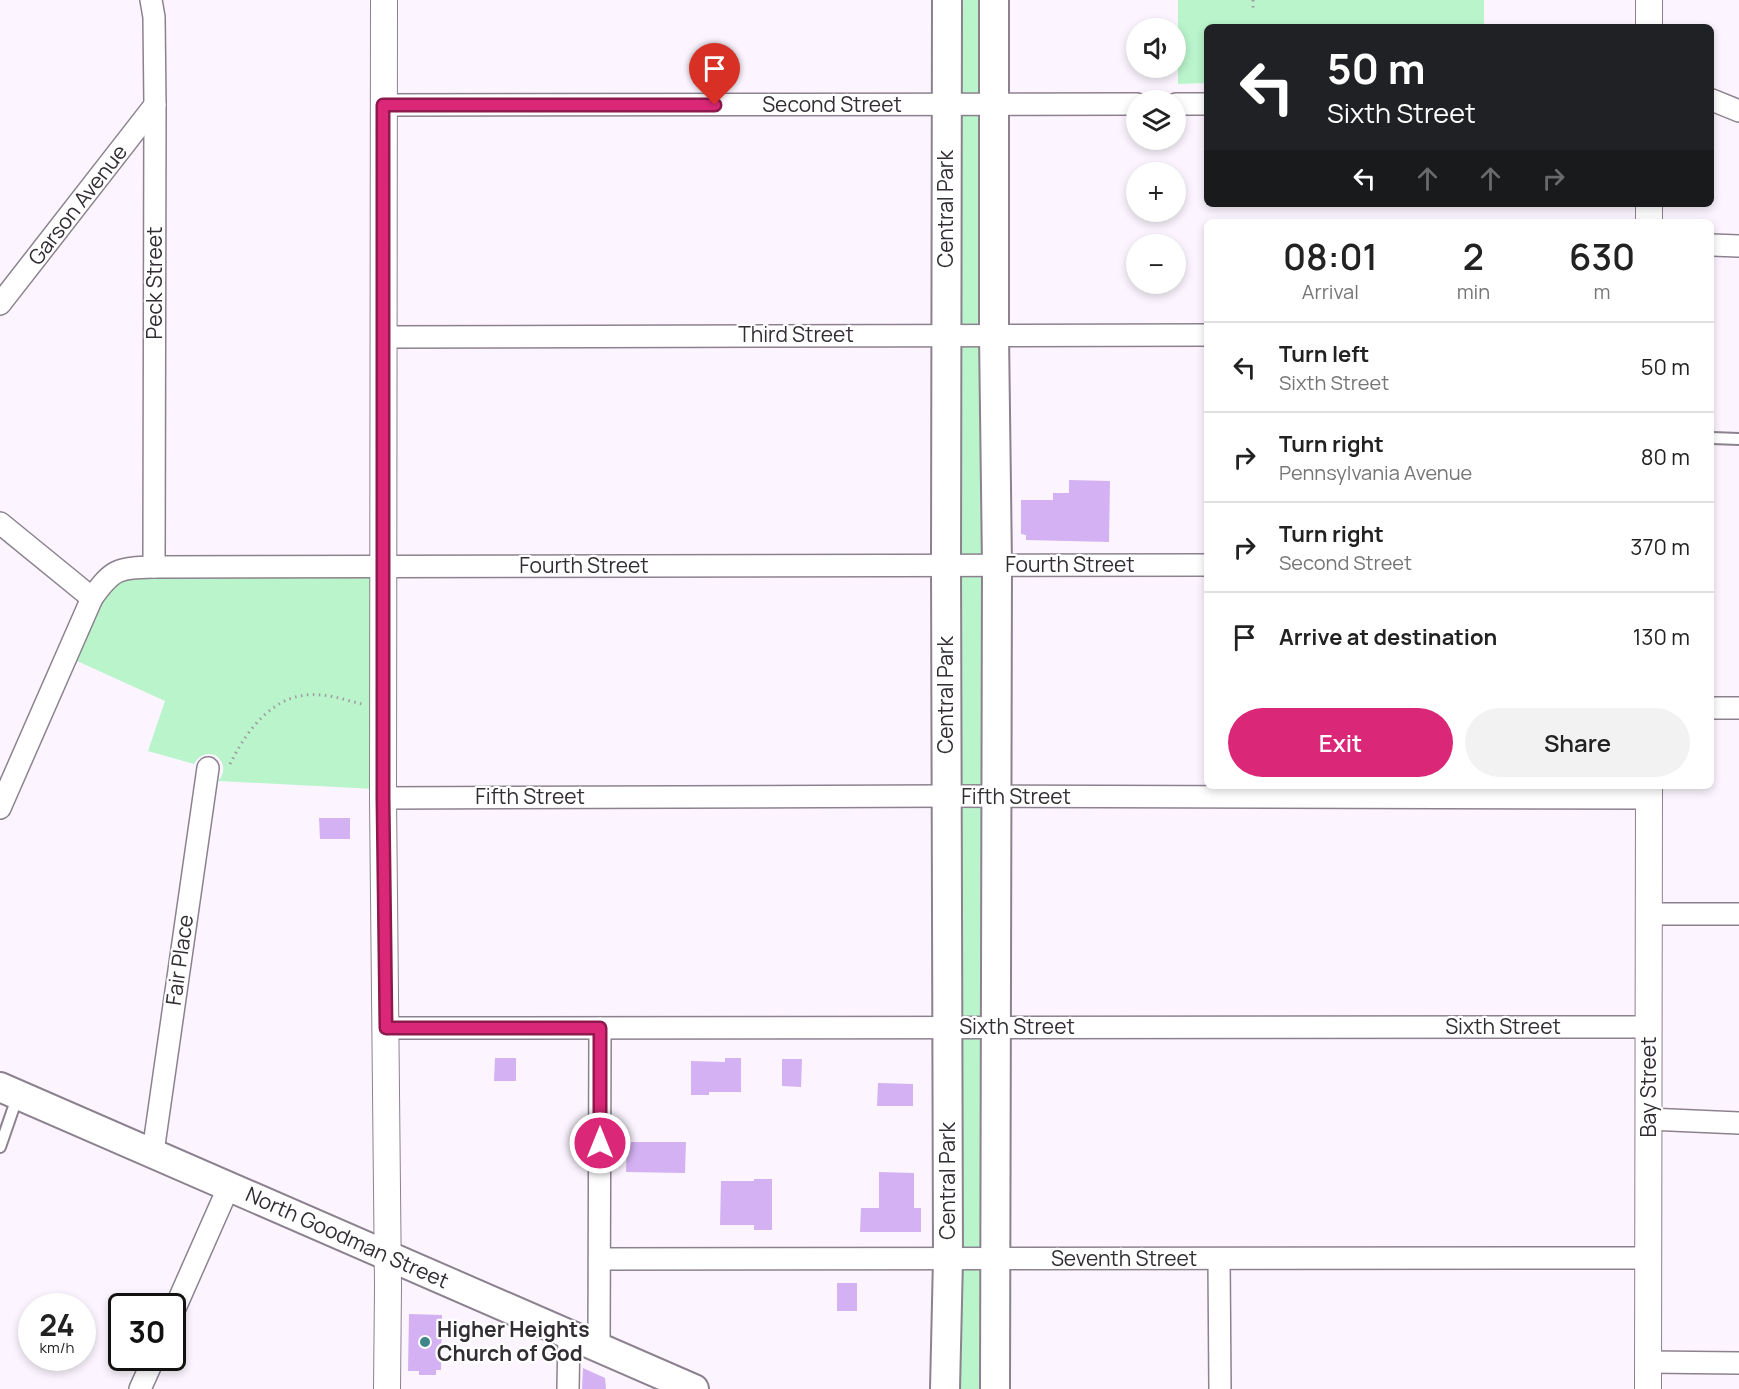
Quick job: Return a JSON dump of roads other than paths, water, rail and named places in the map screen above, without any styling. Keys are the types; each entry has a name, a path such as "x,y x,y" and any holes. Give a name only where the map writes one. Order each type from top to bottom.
{"main road":[{"name":"Central Park","path":"945,1389 948,1258 947,0"},
{"path":"994,0 997,566 995,1389"},
{"name":"North Goodman Street","path":"9,1091 694,1389"}],"street":[{"name":"Peck Street","path":"151,0 154,16 155,105 154,567"},
{"path":"384,0 383,798 387,1389"},
{"path":"1649,0 1649,24"},
{"path":"1714,101 1739,111"},
{"name":"Second Street","path":"383,105 1126,104"},
{"path":"1186,104 1204,104"},
{"name":"Garson Avenue","path":"0,304 155,105"},
{"path":"1714,245 1739,246"},
{"name":"Third Street","path":"384,337 1204,335"},
{"path":"0,524 92,598 0,808"},
{"name":"Fourth Street","path":"92,598 109,576 120,570 154,567 1204,565"},
{"path":"1714,708 1739,708"},
{"name":"Fair Place","path":"153,1152 208,768"},
{"name":"Fifth Street","path":"383,798 996,797 1649,792"},
{"name":"Bay Street","path":"1648,1389 1649,792"},
{"path":"1649,914 1739,914"},
{"name":"Sixth Street","path":"386,1028 1649,1027"},
{"path":"599,1347 600,1028"},
{"path":"1648,1119 1739,1123"},
{"path":"182,1293 229,1186"},
{"name":"Seventh Street","path":"600,1259 1648,1258"},
{"path":"1219,1259 1220,1389"},
{"path":"568,1389 569,1333"},
{"path":"1648,1362 1739,1363"},
{"path":"140,1389 148,1371"}],"lane":[{"path":"1714,438 1739,440"},
{"path":"0,1147 9,1091"}],"place":[{"name":"Higher Heights Church of God","path":"425,1342"}]}
